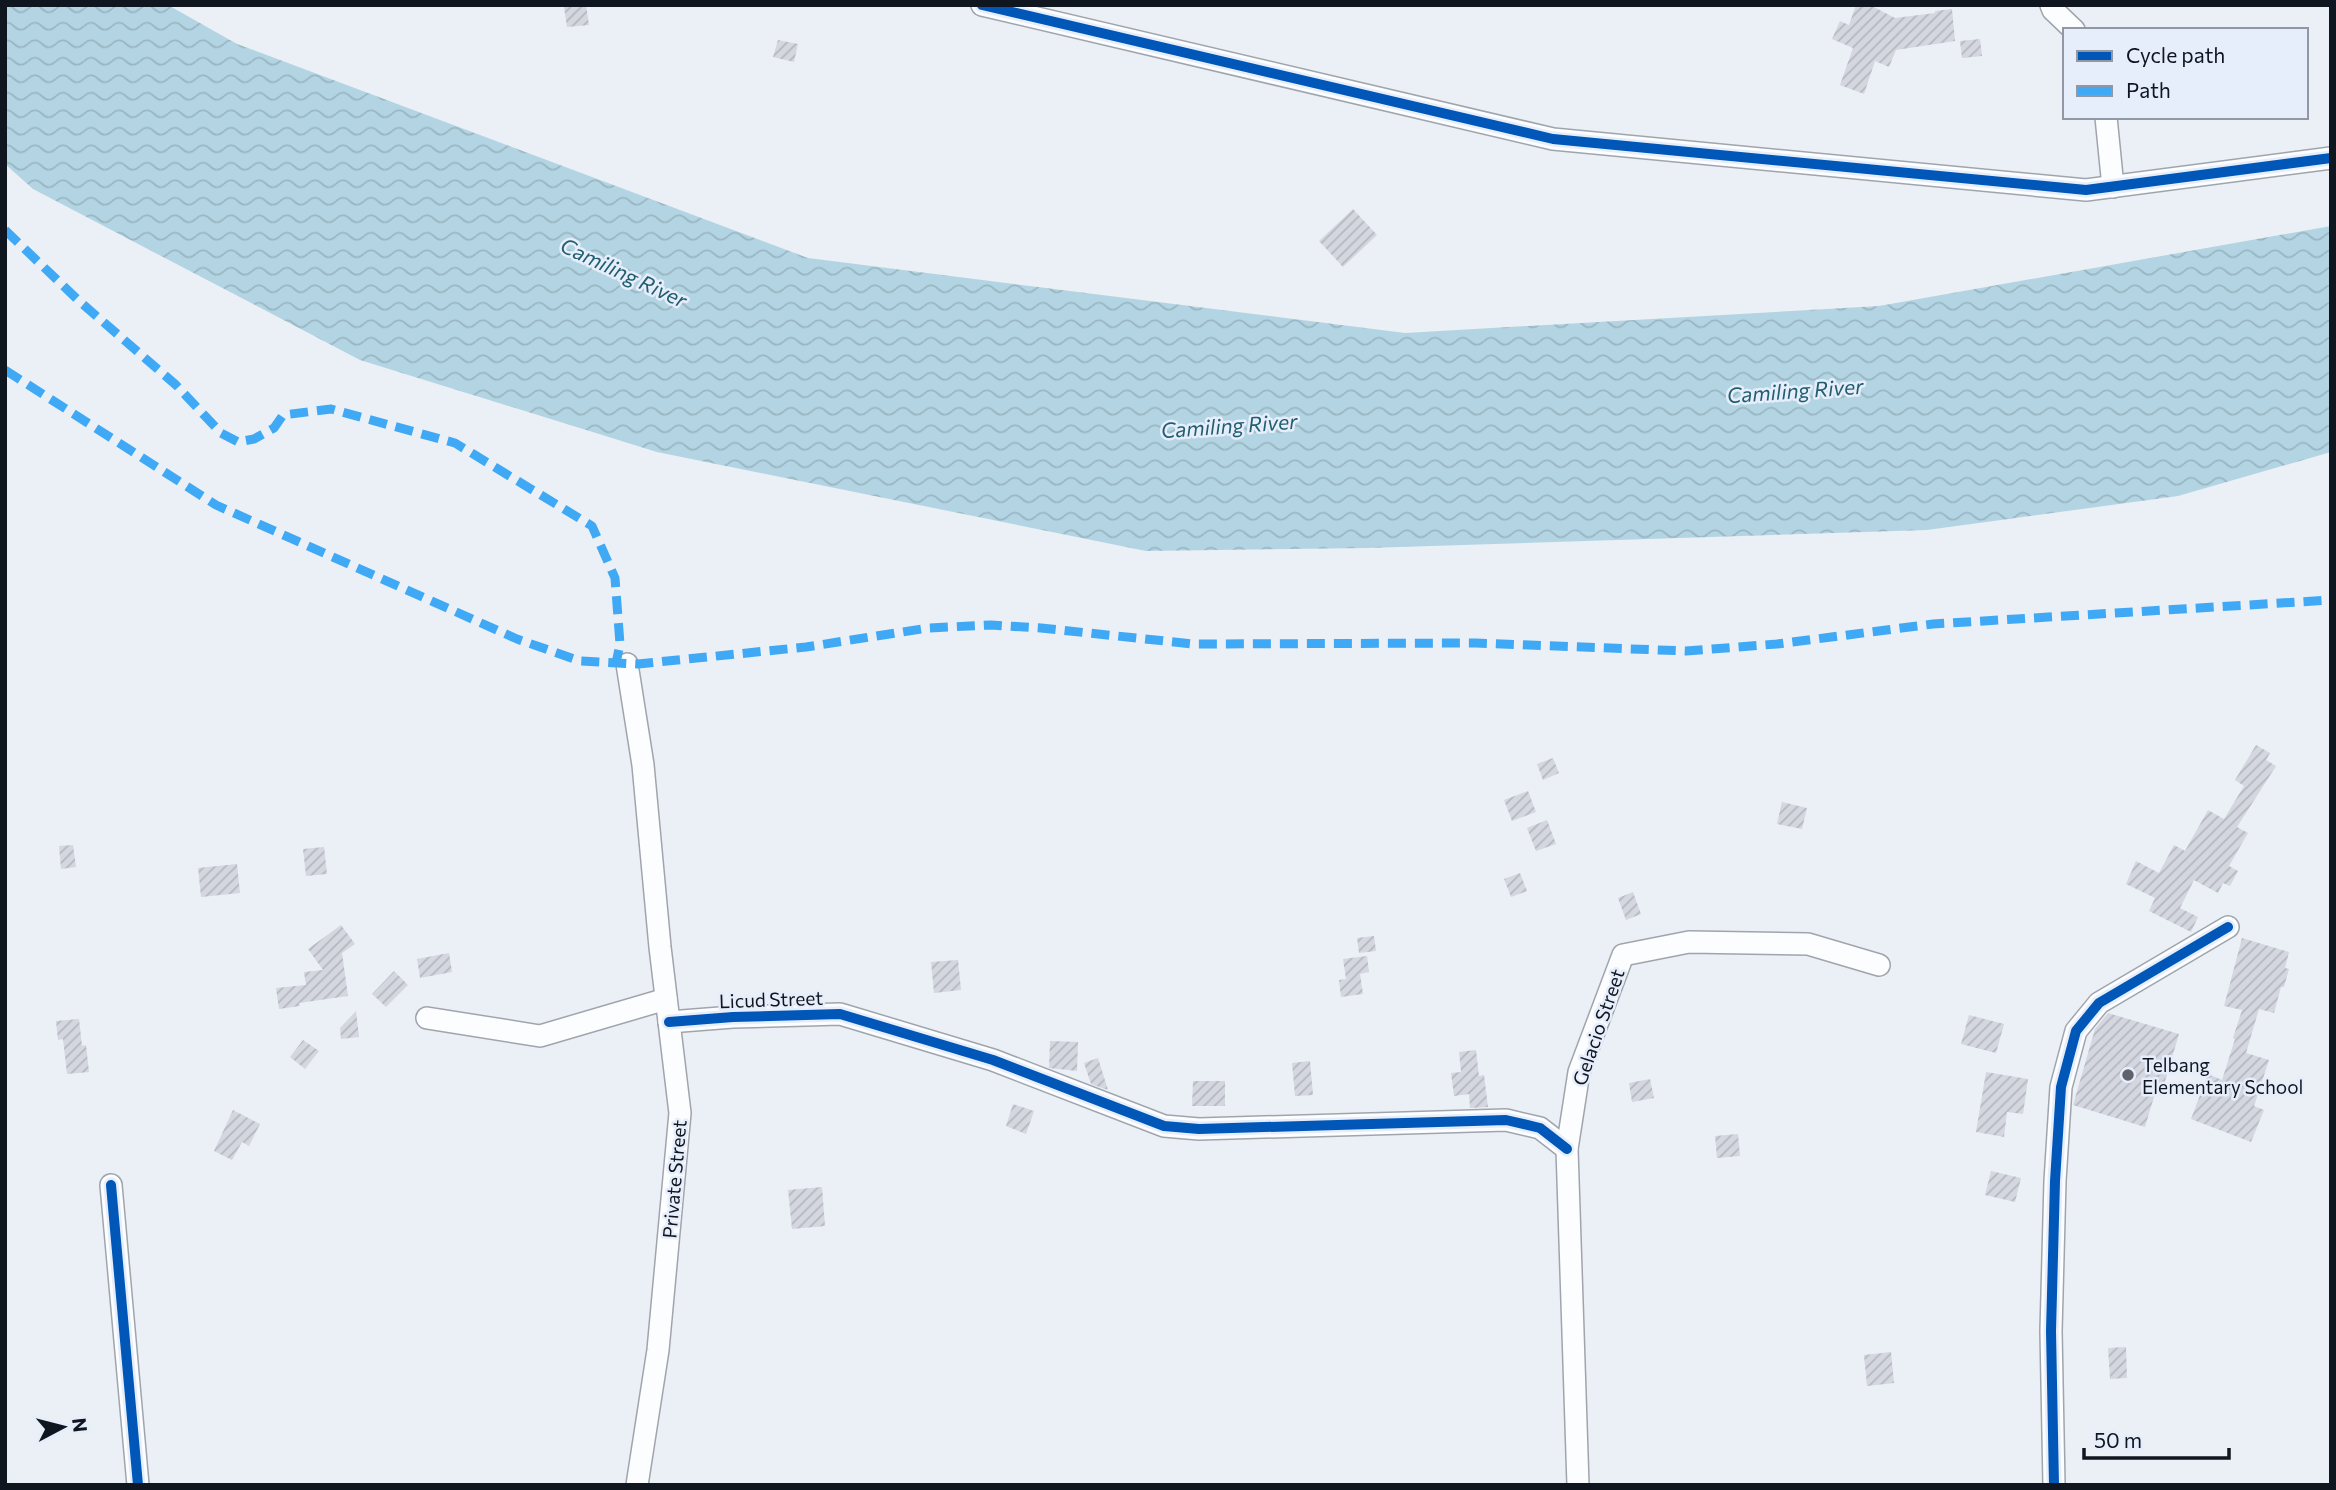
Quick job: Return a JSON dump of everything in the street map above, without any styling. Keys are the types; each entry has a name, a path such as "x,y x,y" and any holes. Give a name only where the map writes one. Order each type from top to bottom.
{"street":[{"path":"982,5 1553,139 2086,190 2331,158"},
{"path":"2051,5 2072,28"},
{"path":"2106,119 2113,187"},
{"name":"Private Street","path":"627,664 643,765 680,1112 658,1350 637,1485"},
{"path":"2054,1485 2051,1331 2055,1181 2061,1087 2076,1031 2099,1003 2228,927"},
{"name":"Gelacio Street","path":"1578,1485 1567,1149 1579,1072 1623,955 1689,942 1808,944 1879,965"},
{"path":"427,1018 540,1036 666,999"},
{"name":"Licud Street","path":"669,1022 840,1014 993,1060 1164,1126 1199,1129 1506,1120 1540,1128 1567,1149"},
{"path":"111,1185 138,1485"}],"water":[{"name":"Camiling River","path":"5,5 168,5 237,44 808,258 1405,333 1879,306 2331,226 2331,452 2178,496 1927,530 1368,548 1146,551 657,452 360,360 33,189 5,164"}],"building":[{"path":"586,5 589,25 567,27 564,7"},
{"path":"1856,5 1870,5 1895,18 1952,9 1955,41 1896,50 1889,67 1875,61 1864,94 1840,85 1853,48 1832,39 1840,21 1849,25"},
{"path":"1980,39 1982,56 1962,58 1960,41"},
{"path":"778,40 798,44 794,62 773,57"},
{"path":"1353,209 1377,235 1343,267 1319,241"},
{"path":"2256,745 2270,753 2266,760 2276,766 2237,827 2248,833 2229,866 2238,871 2230,886 2223,883 2218,893 2194,880 2180,908 2198,917 2191,932 2149,911 2155,898 2126,884 2136,861 2159,873 2174,845 2185,851 2208,810 2224,819 2244,786 2235,780"},
{"path":"1553,758 1559,773 1543,780 1537,764"},
{"path":"1528,791 1536,812 1512,821 1504,800"},
{"path":"1782,802 1807,808 1802,829 1777,824"},
{"path":"1547,820 1556,844 1536,851 1527,828"},
{"path":"73,845 76,867 61,869 59,846"},
{"path":"324,847 327,874 306,876 303,849"},
{"path":"237,864 240,893 201,897 198,868"},
{"path":"1520,873 1527,891 1511,897 1504,879"},
{"path":"1633,892 1641,914 1626,920 1618,898"},
{"path":"341,925 355,944 342,953 348,996 299,1003 300,1006 279,1009 276,988 306,985 304,972 323,970 308,949"},
{"path":"1374,936 1376,951 1359,953 1357,938"},
{"path":"2242,938 2289,952 2285,968 2289,969 2274,1013 2259,1009 2246,1053 2269,1060 2254,1106 2264,1110 2251,1142 2191,1119 2208,1074 2222,1080 2235,1039 2233,1038 2242,1010 2224,1006"},
{"path":"449,953 452,972 420,978 417,959"},
{"path":"1367,956 1369,972 1360,974 1363,994 1341,997 1339,980 1346,979 1343,959"},
{"path":"958,960 961,990 934,993 931,962"},
{"path":"394,971 408,985 386,1007 372,994"},
{"path":"356,1011 359,1037 341,1039 340,1028"},
{"name":"Telbang Elementary School","path":"2108,1013 2179,1034 2163,1088 2157,1087 2145,1127 2073,1105 2095,1029"},
{"path":"1969,1015 2004,1024 1996,1053 1961,1044"},
{"path":"79,1019 89,1072 67,1074 63,1039 58,1040 56,1021"},
{"path":"303,1040 319,1051 305,1069 290,1057"},
{"path":"1050,1041 1078,1042 1077,1071 1049,1068"},
{"path":"1476,1050 1479,1076 1484,1075 1488,1107 1470,1108 1469,1094 1454,1096 1451,1073 1461,1072 1459,1052"},
{"path":"1098,1058 1108,1090 1091,1084 1084,1063"},
{"path":"1310,1061 1313,1095 1295,1096 1292,1063"},
{"path":"1986,1072 2028,1079 2023,1114 2007,1112 2004,1137 1976,1132"},
{"path":"1650,1079 1654,1098 1632,1102 1629,1083"},
{"path":"1193,1081 1225,1081 1225,1106 1192,1106"},
{"path":"1013,1104 1034,1111 1026,1134 1006,1126"},
{"path":"233,1110 260,1124 249,1146 242,1142 232,1160 214,1151"},
{"path":"1738,1134 1740,1156 1717,1158 1715,1136"},
{"path":"1991,1171 2021,1178 2015,1202 1985,1195"},
{"path":"822,1187 825,1226 792,1229 788,1190"},
{"path":"2126,1347 2127,1378 2110,1379 2108,1348"},
{"path":"1891,1352 1894,1383 1867,1386 1864,1355"}],"marked path":[{"path":"5,230 78,300 176,385 221,433 238,442 254,439 274,428 283,415 331,409 455,443 592,526 615,578 620,644 616,663"},
{"path":"5,370 216,505 517,639 580,661 638,664 806,647 928,628 991,625 1193,644 1476,643 1686,651 1777,644 1933,624 2331,600"}],"cycle path":[{"path":"982,5 1553,139 2086,190 2331,158"},
{"path":"2054,1485 2051,1331 2055,1181 2061,1087 2076,1031 2099,1003 2228,927"},
{"path":"669,1022 840,1014 993,1060 1164,1126 1199,1129 1506,1120 1540,1128 1567,1149"},
{"path":"111,1185 138,1485"}],"place":[{"name":"Telbang Elementary School","path":"2128,1075"}]}
